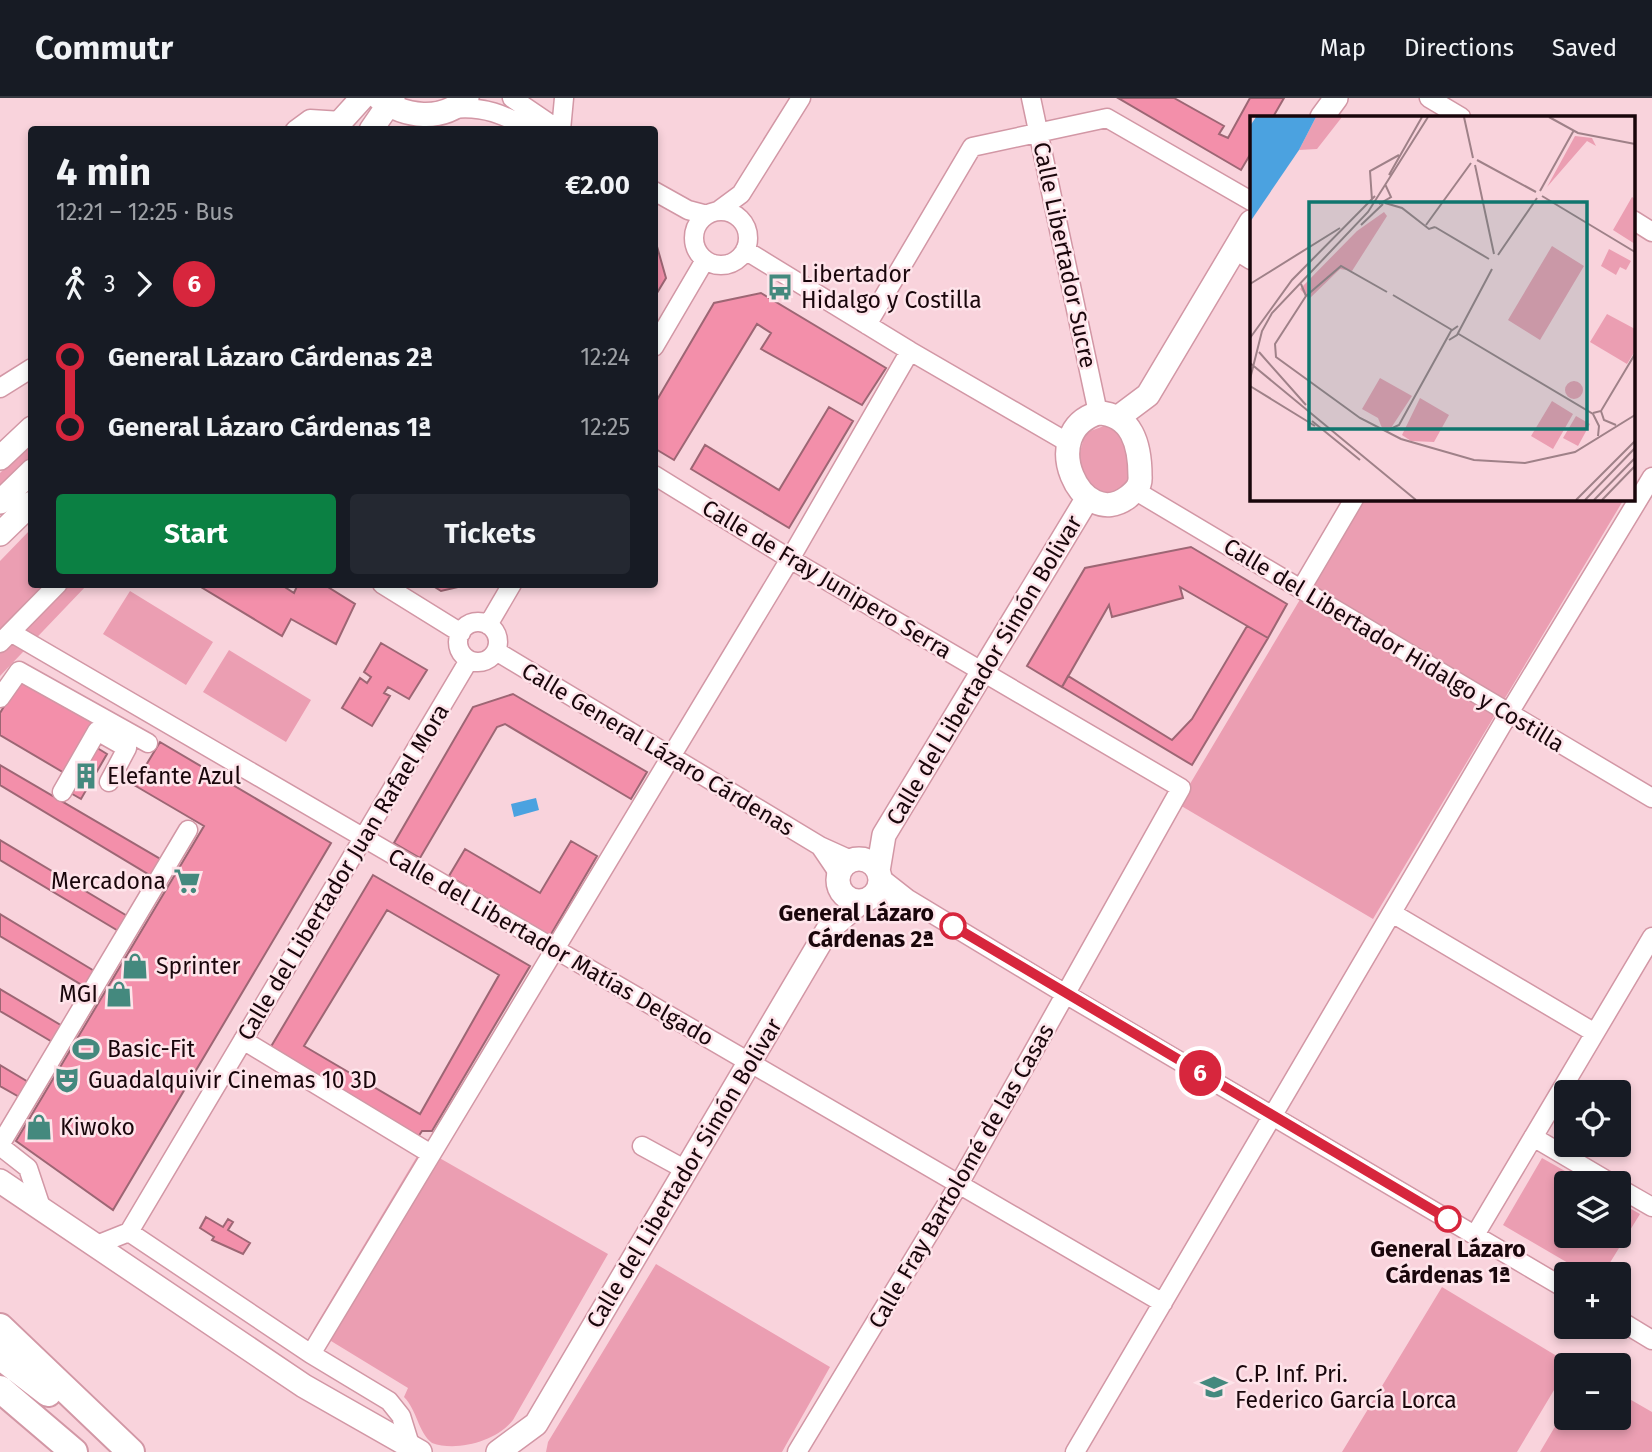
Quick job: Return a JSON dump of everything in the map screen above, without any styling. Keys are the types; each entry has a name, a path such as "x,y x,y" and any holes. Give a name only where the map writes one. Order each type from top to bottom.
{"highway":[{"path":"0,1327 131,1452"},
{"path":"0,1356 124,1452"},
{"path":"0,1390 74,1452"},
{"path":"0,1413 57,1452"}],"main road":[{"path":"338,125 362,98"},
{"path":"1323,116 1336,98"},
{"path":"372,126 387,100 416,122 452,107"},
{"path":"1109,414 1133,436 1141,480 1136,491 1123,501 1108,504 1087,499 1076,485 1068,442 1073,427 1084,417 1109,414 1148,394 1243,255 1250,226"},
{"path":"0,458 28,432"},
{"path":"0,502 28,475"},
{"name":"Calle del Libertador Simón Bolivar","path":"531,1452 536,1424 833,923 847,870 882,840 1087,499"},
{"path":"0,534 28,507"},
{"name":"Calle del Libertador Simón Bolivar","path":"833,923 873,886 882,840"},
{"path":"870,861 873,886 848,898 847,870 870,861"},
{"path":"0,1181 304,1387 416,1450"},
{"name":"Calle del Libertador Simón Bolivar","path":"498,1452 536,1424"}],"street":[{"path":"512,98 554,126"},
{"path":"560,126 564,98"},
{"path":"694,239 697,225 741,194 801,98"},
{"name":"Calle Libertador Sucre","path":"1031,98 1109,414"},
{"path":"1429,98 1459,116"},
{"path":"452,107 482,108 502,114 524,126"},
{"path":"867,325 972,146 1107,118 1250,200"},
{"path":"300,126 310,119 338,125"},
{"path":"658,193 688,210 727,212 742,221"},
{"path":"658,203 677,215 705,260 723,265 732,263 745,250 748,235 742,221 741,194"},
{"path":"1634,221 1652,232"},
{"path":"745,250 910,351 1068,442"},
{"path":"658,340 705,260"},
{"path":"311,1354 790,559 910,351"},
{"path":"0,388 28,370"},
{"name":"Calle de Fray Junipero Serra","path":"658,477 790,559 1181,788"},
{"name":"Calle del Libertador Hidalgo y Costilla","path":"1136,491 1652,798"},
{"path":"1075,1452 1509,713 1644,491"},
{"path":"1301,589 1353,500"},
{"path":"8,634 54,588"},
{"path":"388,588 461,633"},
{"path":"488,625 510,588"},
{"path":"470,624 488,625 498,639 496,651 481,662 469,660 461,651 461,633 470,624"},
{"name":"Calle del Libertador Matías Delgado","path":"8,634 1163,1303"},
{"name":"Calle General Lázaro Cárdenas","path":"496,651 820,846 847,870"},
{"name":"Calle del Libertador Juan Rafael Mora","path":"130,1233 469,660"},
{"path":"0,698 19,671 148,743"},
{"path":"62,792 97,731 127,748 108,782"},
{"name":"Calle Fray Bartolomé de las Casas","path":"797,1452 959,1184 1181,788"},
{"path":"42,1210 28,1168 0,1146 188,830"},
{"path":"873,886 908,899 1554,1282"},
{"path":"1392,913 1595,1033"},
{"path":"1475,1234 1652,937"},
{"path":"243,1040 431,1154"},
{"path":"1533,1137 1591,1171"},
{"path":"642,1146 686,1170"},
{"path":"1631,1195 1652,1207"},
{"path":"94,1246 130,1233 311,1354 389,1401 401,1416 416,1450"},
{"path":"1631,1327 1652,1340"}],"shaded area":[{"path":"1104,426 1121,435 1126,442 1130,461 1125,489 1107,496 1085,482 1079,456 1085,433"},
{"path":"28,445 28,461 0,488 0,473"},
{"path":"1359,500 1623,500 1373,919 1178,804"},
{"path":"28,532 28,588 84,588 0,676 0,561"},
{"path":"130,591 213,642 186,685 103,634"},
{"path":"229,650 311,700 286,742 203,692"},
{"path":"422,1148 608,1254 513,1420 497,1434 464,1445 432,1443 404,1397 408,1388 313,1330"},
{"path":"1542,1158 1565,1171 1554,1171 1554,1248 1619,1248 1610,1262 1566,1262 1503,1225"},
{"path":"1631,1209 1640,1214 1631,1229"},
{"path":"656,1264 830,1367 782,1452 546,1452 548,1442"},
{"path":"1442,1287 1554,1354 1554,1390 1517,1452 1342,1452"},
{"path":"1631,1400 1652,1412 1652,1452 1540,1452 1554,1428 1631,1430"}],"water":[{"path":"536,798 539,810 514,817 511,804"}],"building":[{"path":"1118,98 1174,98 1224,126 1219,134 1228,138 1250,98 1284,98 1274,116 1250,116 1250,155 1241,170"},
{"path":"658,250 666,278 658,291"},
{"path":"761,293 886,368 862,405 761,349 771,333 757,324 674,460 658,450 658,398 714,303"},
{"path":"829,407 853,421 789,528 691,469 705,445 779,490"},
{"path":"1191,547 1287,604 1268,638 1180,587 1183,598 1112,617 1109,605 1062,687 1027,666 1085,568"},
{"path":"203,588 286,588 294,593 296,588 329,588 355,604 336,644 291,619 282,636"},
{"path":"1247,626 1268,638 1192,765 1062,687 1068,676 1172,740 1192,719"},
{"path":"381,643 427,670 409,699 388,687 384,693 390,696 372,726 342,708 360,678 367,683 371,677 364,672"},
{"path":"22,677 101,724 66,774 0,735 0,713"},
{"path":"513,694 647,772 631,799 505,724 497,727 420,858 394,843 473,707"},
{"path":"160,742 331,843 113,1210 16,1141 204,826 134,785"},
{"name":"Elefante Azul","path":"94,746 107,754 81,799 67,791"},
{"path":"0,765 162,860 153,877 0,785"},
{"path":"0,840 129,917 120,932 0,860"},
{"path":"571,841 597,856 550,936 449,876 465,849 540,893"},
{"path":"373,875 530,966 432,1131 422,1131 418,1137 269,1050","holes":["387,910 499,975 420,1114 304,1046"]},
{"path":"0,914 96,972 87,988 0,936"},
{"path":"0,989 64,1027 54,1043 0,1011"},
{"path":"0,1065 30,1083 21,1098 0,1086"},
{"path":"206,1217 223,1227 228,1219 233,1222 228,1230 250,1243 243,1254 212,1240 214,1237 200,1228"}],"bus line":[{"name":"6","path":"953,926 1448,1219"}],"place":[{"name":"Libertador Hidalgo y Costilla","path":"780,287"},
{"name":"Elefante Azul","path":"86,776"},
{"name":"Mercadona","path":"187,881"},
{"name":"General Lázaro Cárdenas 2ª","path":"953,926"},
{"name":"Sprinter","path":"135,966"},
{"name":"MGI","path":"119,994"},
{"name":"Basic-Fit","path":"86,1049"},
{"name":"Guadalquivir Cinemas 10 3D","path":"67,1080"},
{"name":"Kiwoko","path":"39,1127"},
{"name":"General Lázaro Cárdenas 1ª","path":"1448,1219"},
{"name":"C.P. Inf. Pri. Federico García Lorca","path":"1214,1387"}]}
